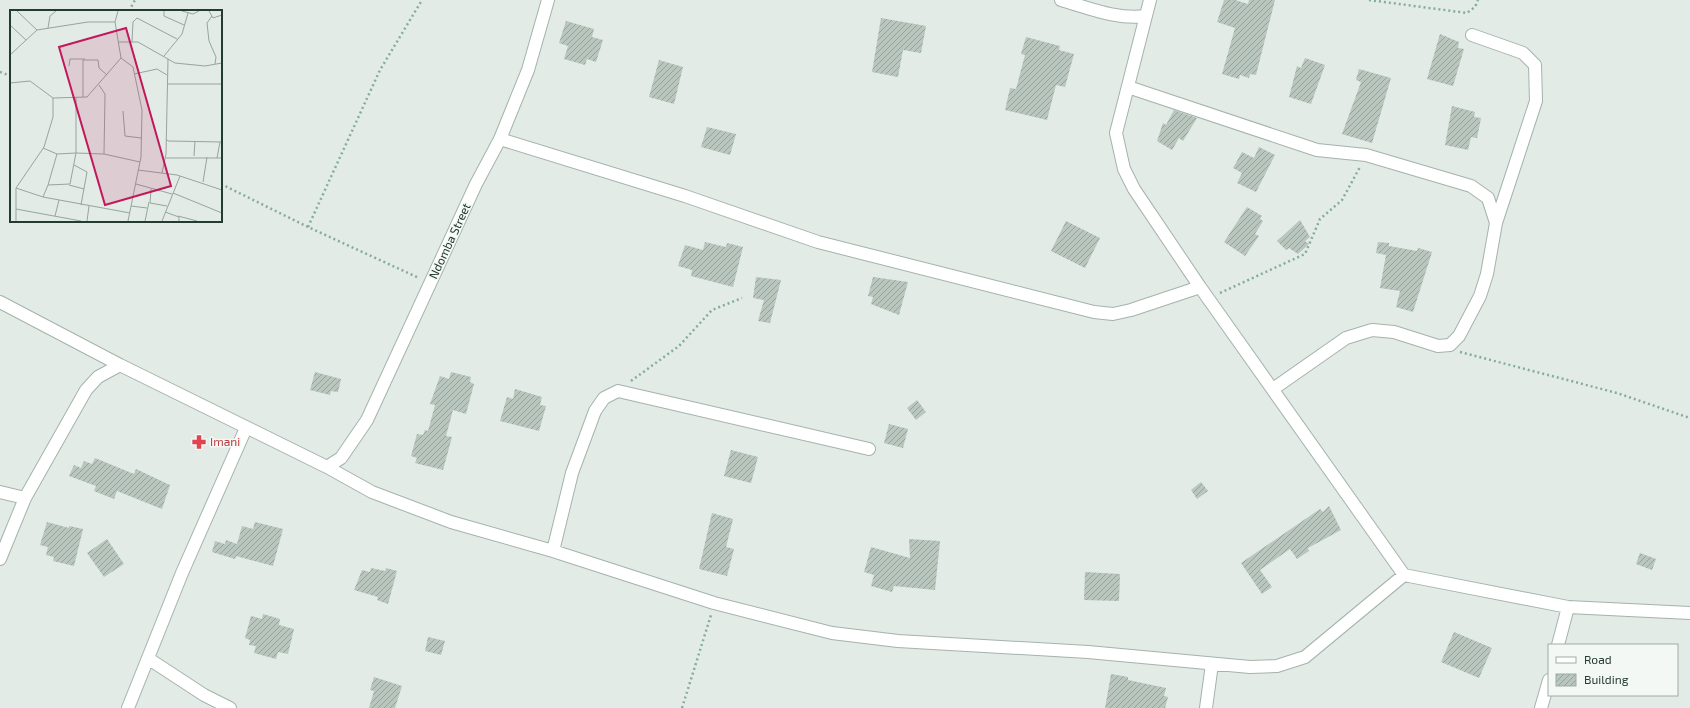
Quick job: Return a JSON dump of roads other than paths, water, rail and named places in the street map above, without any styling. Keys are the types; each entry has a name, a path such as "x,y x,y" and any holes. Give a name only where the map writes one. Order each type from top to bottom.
{"street":[{"name":"Ndomba Street","path":"327,467 341,458 367,420 476,184 500,139 528,70 548,0"},
{"path":"1061,0 1116,16 1130,18 1146,16"},
{"path":"1150,0 1116,133 1124,169 1134,189 1200,287 1404,575 1568,607 1690,614"},
{"path":"1273,389 1346,338 1372,330 1394,332 1438,346 1450,345 1459,336 1480,296 1487,274 1496,223 1536,101 1535,65 1523,53 1472,35"},
{"path":"1128,87 1317,150 1366,155 1471,186 1488,198 1496,223"},
{"path":"500,139 685,196 818,242 1094,312 1113,314 1131,310 1200,287"},
{"path":"0,302 120,365 327,467 372,492 451,522 553,551 714,603 832,633 898,641 1088,652 1250,667 1277,666 1305,656 1404,575"},
{"path":"0,560 25,498 86,390 98,377 120,365"},
{"path":"553,551 572,473 595,411 604,398 618,391 868,449"},
{"path":"128,708 149,659 182,573 246,428"},
{"path":"0,492 25,498"},
{"path":"1558,644 1568,607"},
{"path":"149,659 204,695 230,708"},
{"path":"1206,708 1212,664"},
{"path":"1541,708 1548,684"}],"place":[{"name":"Imani","path":"199,442"}]}
